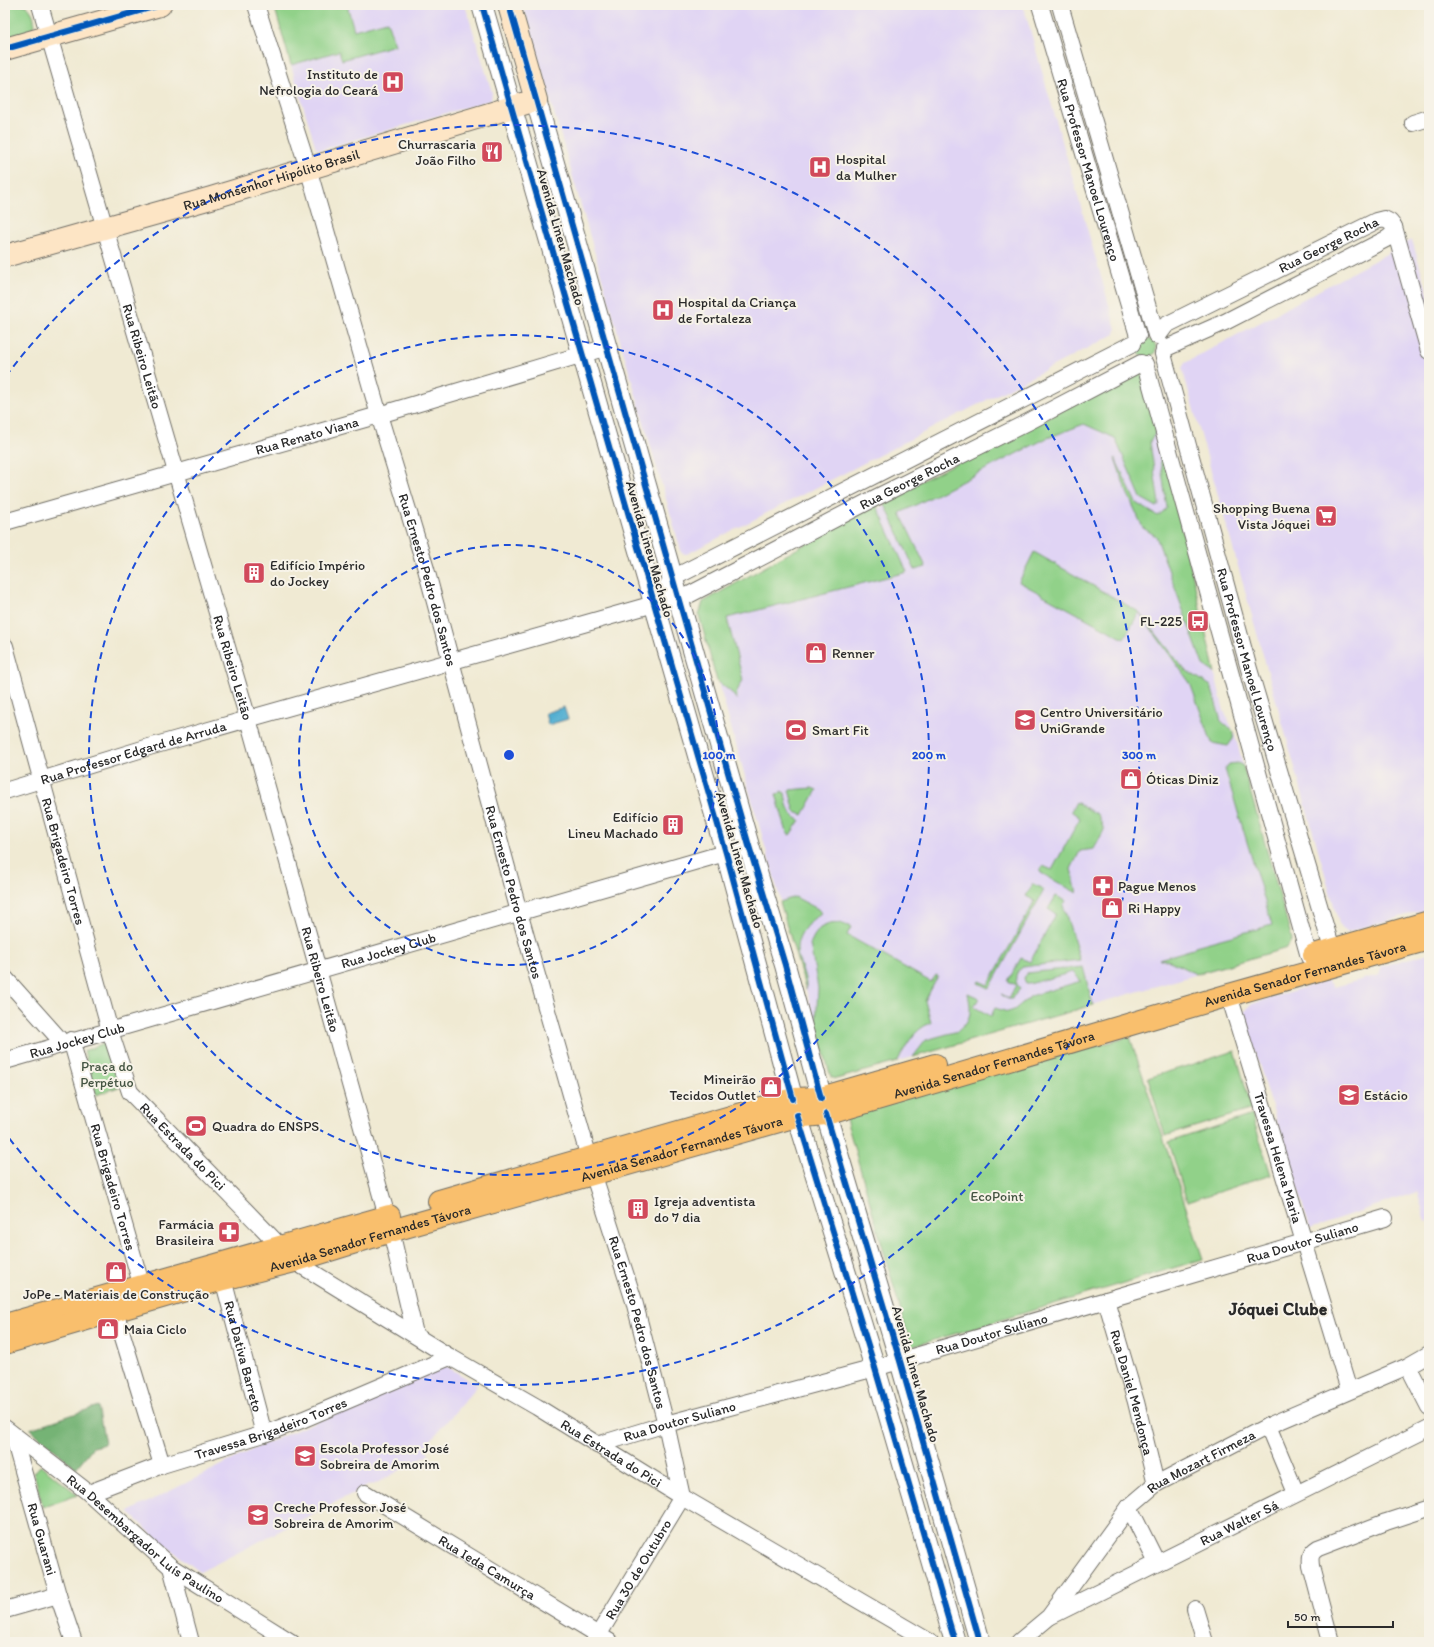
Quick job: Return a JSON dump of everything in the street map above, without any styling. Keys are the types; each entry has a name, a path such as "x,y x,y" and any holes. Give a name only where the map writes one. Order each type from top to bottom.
{"main road":[{"path":"5,49 160,5"},
{"name":"Avenida Lineu Machado","path":"509,5 536,100"},
{"name":"Rua Monsenhor Hipólito Brasil","path":"5,256 211,198 536,100"},
{"name":"Avenida Senador Fernandes Távora","path":"5,1325 142,1287 287,1254 795,1107 824,1106 1229,995 1429,922"},
{"name":"Avenida Senador Fernandes Távora","path":"824,1106 1309,957 1335,957 1429,939"},
{"name":"Avenida Senador Fernandes Távora","path":"5,1343 223,1279 287,1254"}],"street":[{"name":"Rua Ribeiro Leitão","path":"40,5 248,719 389,1224 415,1334"},
{"name":"Rua Ernesto Pedro dos Santos","path":"256,5 308,168 379,415 426,568 519,912 591,1165 634,1301 666,1424 682,1497"},
{"name":"Avenida Lineu Machado","path":"482,5 726,853 795,1107 875,1368 955,1642"},
{"name":"Rua Professor Manoel Lourenço","path":"1040,5 1135,340"},
{"name":"Rua Professor Manoel Lourenço","path":"1060,5 1160,343 1222,573 1270,741 1335,957"},
{"name":"Avenida Lineu Machado","path":"536,100 749,846 900,1361 980,1642"},
{"path":"1413,123 1429,118"},
{"name":"Rua George Rocha","path":"1384,219 1390,222 1394,227 1393,234 1388,238 1225,322 1160,343 1166,325 1376,221 1384,219"},
{"path":"1394,227 1429,351"},
{"path":"567,303 592,296"},
{"path":"1147,332 1160,343 1161,358 1154,363 1143,364 1137,360 1132,353 1135,340 1147,332"},
{"name":"Rua George Rocha","path":"673,578 1135,340"},
{"name":"Rua Renato Viana","path":"5,522 379,415 607,347"},
{"name":"Rua Professor Manoel Lourenço","path":"1143,364 1309,957"},
{"name":"Rua George Rocha","path":"679,600 877,497 1143,364"},
{"path":"593,393 618,385"},
{"path":"654,604 673,578"},
{"name":"Rua Professor Edgard de Arruda","path":"5,791 248,719 452,661 654,604 679,600"},
{"name":"Rua Brigadeiro Torres","path":"5,646 43,780 110,1030"},
{"path":"1251,746 1270,741"},
{"name":"Rua Jockey Club","path":"5,1060 749,846"},
{"path":"5,978 67,1042"},
{"name":"Travessa Helena Maria","path":"1229,995 1349,1390"},
{"name":"Rua Estrada do Pici","path":"110,1030 130,1092 287,1254 450,1357 537,1407 682,1497 930,1642"},
{"name":"Rua Brigadeiro Torres","path":"67,1042 142,1287"},
{"name":"Rua Doutor Suliano","path":"597,1445 666,1424 900,1361 1385,1218"},
{"name":"Rua Dativa Barreto","path":"223,1279 264,1434"},
{"name":"Rua Daniel Mendonça","path":"1106,1300 1136,1402 1156,1484"},
{"path":"115,1311 162,1465"},
{"name":"Rua Mozart Firmeza","path":"1025,1640 1049,1617 1129,1507 1156,1484 1268,1426 1408,1366 1429,1354"},
{"name":"Travessa Brigadeiro Torres","path":"89,1493 162,1465 264,1434 304,1420 450,1357"},
{"path":"1408,1366 1429,1407"},
{"path":"1268,1426 1296,1493"},
{"name":"Rua Walter Sá","path":"1049,1617 1429,1428"},
{"name":"Rua Desembargador Luís Paulino","path":"9,1431 89,1493 171,1567 291,1642"},
{"name":"Rua Guarani","path":"9,1431 58,1595 74,1642"},
{"name":"Rua Ieda Camurça","path":"365,1493 601,1640"},
{"name":"Rua 30 de Outubro","path":"601,1640 682,1497"},
{"path":"1129,1507 1157,1563"},
{"path":"1331,1642 1312,1566 1311,1554 1318,1548 1386,1522 1429,1508"},
{"path":"171,1567 191,1642"},
{"path":"5,1610 58,1595"},
{"path":"1195,1609 1205,1642"}],"shaded area":[{"name":"Instituto de Nefrologia do Ceará","path":"347,5 465,5 492,92 491,100 320,150 316,148 291,65 339,51 342,60 354,30"},
{"name":"Hospital da Mulher","path":"523,5 1023,5 1116,329 1115,334 687,554 682,554"},
{"name":"Shopping Buena Vista Jóquei","path":"1412,240 1429,297 1429,911 1417,912 1347,932 1340,927 1182,368 1185,363"},
{"path":"1142,370 1224,711 1234,732 1292,939 1287,948 836,1079 831,1077 699,615 703,602"},
{"name":"Estácio","path":"1429,953 1429,1220 1426,1221 1417,1192 1310,1228 1243,1013 1252,1004 1327,980 1334,987 1379,975 1382,966"},
{"path":"446,1366 478,1385 424,1448 429,1454 428,1455 373,1485 371,1484 200,1572 156,1538 128,1512 264,1444"}],"green space":[{"path":"5,5 26,5 34,17 34,24 31,31 5,39"},
{"path":"274,5 347,5 354,30 387,21 395,45 342,60 339,51 291,65"},
{"path":"1143,339 1151,339 1156,344 1154,355 1151,357 1143,357 1138,352 1138,344"},
{"path":"1142,370 1158,428 1150,442 1159,504 1157,507 1141,498 1115,438 1084,424 1045,439 900,513 926,567 915,570 883,500"},
{"path":"1161,438 1215,673 1203,665 1156,536 1143,528 1125,488 1115,458 1136,503 1158,516 1167,508 1158,444"},
{"path":"876,504 907,572 727,618 743,680 736,693 737,700 731,692 717,681 699,615 703,602"},
{"path":"1034,552 1139,612 1124,639 1019,582"},
{"path":"1139,612 1184,669 1211,686 1221,721 1234,732 1233,739 1228,746 1212,743 1190,683"},
{"path":"1238,763 1243,766 1292,939 1287,948 1196,974 1170,961 1159,959 1193,949 1195,946 1272,925 1225,769 1229,764"},
{"path":"812,788 817,790 803,815 795,812 789,790"},
{"path":"781,791 785,793 787,805 791,812 800,820 790,835 787,833 776,794 781,793"},
{"path":"1076,802 1098,815 1104,830 1094,849 1080,851 1071,869 1077,893 1041,873 1040,870 1043,866 1052,870 1080,818 1071,811"},
{"path":"1033,884 1042,888 1043,892 991,986 988,988 978,983 979,981 988,985 1035,901 1026,896"},
{"path":"1056,896 1066,901 1063,905 1080,960 1023,967 1020,969 1016,977 1020,989 1012,998 1009,998 1016,985 1008,981 1021,958 1030,962 1056,914 1048,909"},
{"path":"795,897 818,909 821,913 806,926 799,937 797,950 805,977 806,990 780,902"},
{"path":"840,923 851,927 847,935 931,982 936,975 938,976 925,1001 931,1023 915,1034 897,1062 836,1079 831,1077 816,1026 818,988 810,944 820,928 829,924"},
{"path":"1083,967 1093,1005 913,1057 926,1040 958,1031 963,1026 970,1014 968,993 979,998 974,1007 991,1016 995,1008 1008,1012 1014,1010 1031,996 1081,981 1073,972 1026,984 1024,978 1027,973"},
{"name":"EcoPoint","path":"1130,1037 1203,1259 911,1347 844,1112"},
{"name":"Praça do Perpétuo","path":"112,1040 127,1084 96,1095 84,1051"},
{"path":"1235,1051 1252,1109 1165,1136 1148,1078"},
{"path":"1252,1115 1271,1175 1187,1202 1169,1142"},
{"path":"98,1406 105,1444 93,1447 76,1468 30,1429"},
{"path":"40,1466 78,1495 43,1507 34,1473"}],"water":[{"path":"564,707 568,719 548,725 545,713"}],"cycle path":[{"path":"5,49 160,5"},
{"path":"482,5 726,853 793,1099"},
{"path":"509,5 749,846 785,965 821,1098"},
{"path":"826,1114 900,1361 980,1642"},
{"path":"797,1115 875,1368 955,1642"}],"place":[{"name":"Instituto de Nefrologia do Ceará","path":"393,82"},
{"name":"Churrascaria João Filho","path":"492,152"},
{"name":"Hospital da Mulher","path":"820,167"},
{"name":"Hospital da Criança de Fortaleza","path":"663,310"},
{"name":"Shopping Buena Vista Jóquei","path":"1326,516"},
{"name":"Edifício Império do Jockey","path":"254,573"},
{"name":"FL-225","path":"1198,621"},
{"name":"Renner","path":"816,653"},
{"name":"Centro Universitário UniGrande","path":"1025,720"},
{"name":"Smart Fit","path":"796,730"},
{"name":"Óticas Diniz","path":"1131,779"},
{"name":"Edifício Lineu Machado","path":"673,825"},
{"name":"Pague Menos","path":"1103,886"},
{"name":"Ri Happy","path":"1112,908"},
{"name":"Mineirão Tecidos Outlet","path":"771,1087"},
{"name":"Estácio","path":"1349,1095"},
{"name":"Quadra do ENSPS","path":"196,1126"},
{"name":"Igreja adventista do 7 dia","path":"638,1209"},
{"name":"Farmácia Brasileira","path":"229,1232"},
{"name":"JoPe - Materiais de Construção","path":"116,1272"},
{"name":"Maia Ciclo","path":"108,1329"},
{"name":"Escola Professor José Sobreira de Amorim","path":"305,1456"},
{"name":"Creche Professor José Sobreira de Amorim","path":"258,1515"}],"district":[{"name":"Jóquei Clube","path":"1278,1309"}]}
